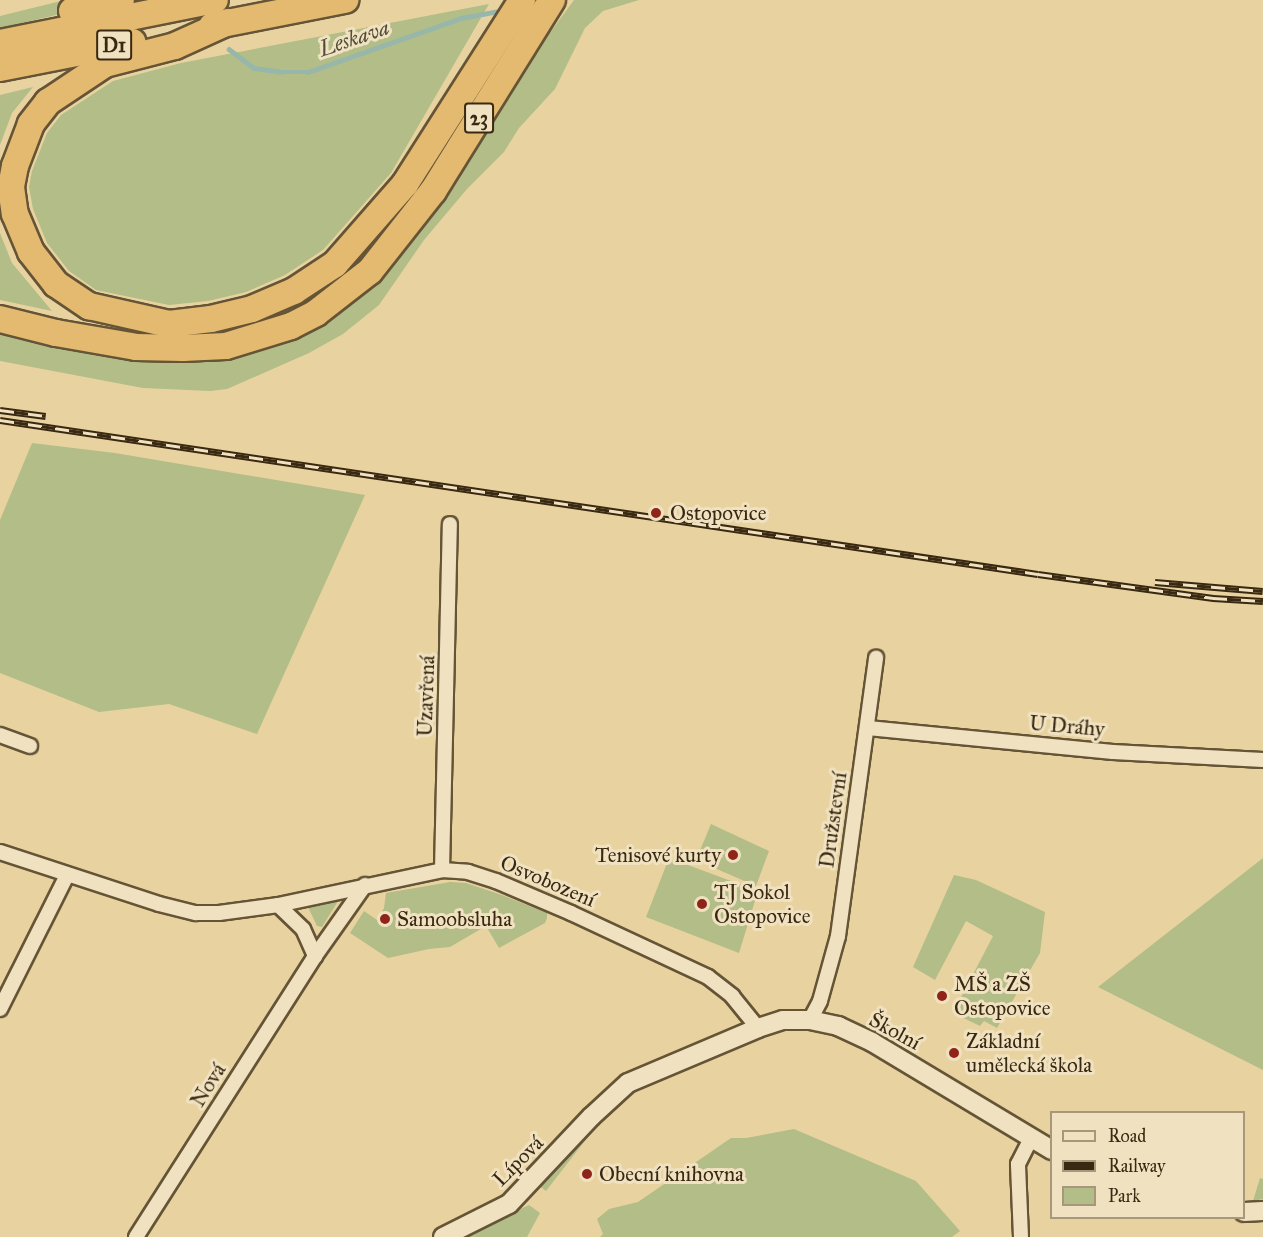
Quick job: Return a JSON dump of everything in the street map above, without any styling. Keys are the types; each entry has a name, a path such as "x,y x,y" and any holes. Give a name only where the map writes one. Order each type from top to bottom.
{"highway":[{"path":"0,28 121,0"},
{"name":"D1","path":"0,43 215,0"},
{"name":"D1","path":"0,68 345,0"},
{"name":"23","path":"228,22 175,46 105,64 48,102 31,124 15,166 12,196 15,214 31,252 56,284 89,306 169,324 211,319 252,309 294,291 335,264 405,184 522,0"},
{"name":"23","path":"0,319 56,333 136,347 226,346 262,335 316,313 370,271 433,191 552,0"}],"street":[{"name":"Uzavřená","path":"442,870 450,524"},
{"name":"Družstevní","path":"810,1020 820,1001 838,936 876,658"},
{"name":"U Dráhy","path":"868,728 1113,752 1263,760"},
{"path":"0,735 30,746"},
{"name":"Osvobození","path":"0,852 159,904 196,913 286,907 365,885 442,870 468,872 496,881 698,972 722,986 758,1028"},
{"path":"0,1009 67,875"},
{"name":"Nová","path":"136,1237 317,948 365,885"},
{"path":"286,907 317,948"},
{"name":"Školní","path":"702,1051 783,1020 810,1020 838,1026 876,1044 1050,1149"},
{"name":"Lípová","path":"443,1237 513,1201 628,1083 702,1051"},
{"path":"1021,1237 1018,1164 1031,1138"},
{"path":"1245,1212 1263,1211"}],"green space":[{"path":"65,0 121,0 0,28 0,16"},
{"path":"574,0 639,0 603,11 585,28 555,89 519,128 504,152 467,189 424,240 379,305 343,334 309,353 227,389 210,391 143,388 0,361 0,319 183,348 316,313 433,191"},
{"path":"489,4 391,173 323,250 285,275 246,292 208,301 169,305 96,290 69,271 47,243 33,209 29,187 32,171 47,133 61,115 113,81 181,63"},
{"path":"33,87 12,113 0,145 0,95"},
{"path":"0,233 12,263 52,311 0,300"},
{"path":"32,443 115,453 365,495 257,734 169,704 99,712 0,673 0,520"},
{"name":"Tenisové kurty","path":"711,824 769,851 756,886 696,860"},
{"name":"TJ Sokol Ostopovice","path":"669,858 758,891 739,953 646,917"},
{"path":"1263,858 1263,1070 1098,987"},
{"path":"954,875 976,880 1045,912 1040,953 997,1028 984,1021 980,1026 953,1013 993,936 966,921 935,980 913,967"},
{"path":"450,882 466,883 547,913 545,923 499,948 486,926 450,947 388,958 350,933 364,911 377,920 384,908 386,893"},
{"path":"340,898 322,927 317,926 308,907"},
{"path":"605,1115 546,1191 538,1185"},
{"path":"794,1129 916,1181 960,1231 952,1237 600,1237 603,1234 597,1219 609,1209 638,1202 731,1138 746,1138"},
{"path":"1260,1178 1263,1179 1263,1199 1253,1201"},
{"path":"529,1205 540,1213 527,1237 460,1237"}],"waterway":[{"name":"Leskava","path":"229,49 254,68 281,72 308,72 461,18 504,10"}],"railway":[{"path":"0,410 46,416"},
{"path":"0,420 1038,574 1213,598 1263,601"},
{"path":"1155,582 1263,591"}],"place":[{"name":"Ostopovice","path":"656,513"},
{"name":"Tenisové kurty","path":"733,855"},
{"name":"TJ Sokol Ostopovice","path":"702,904"},
{"name":"Samoobsluha","path":"385,919"},
{"name":"MŠ a ZŠ Ostopovice","path":"942,996"},
{"name":"Základní umělecká škola","path":"954,1053"},
{"name":"Obecní knihovna","path":"587,1174"}]}
